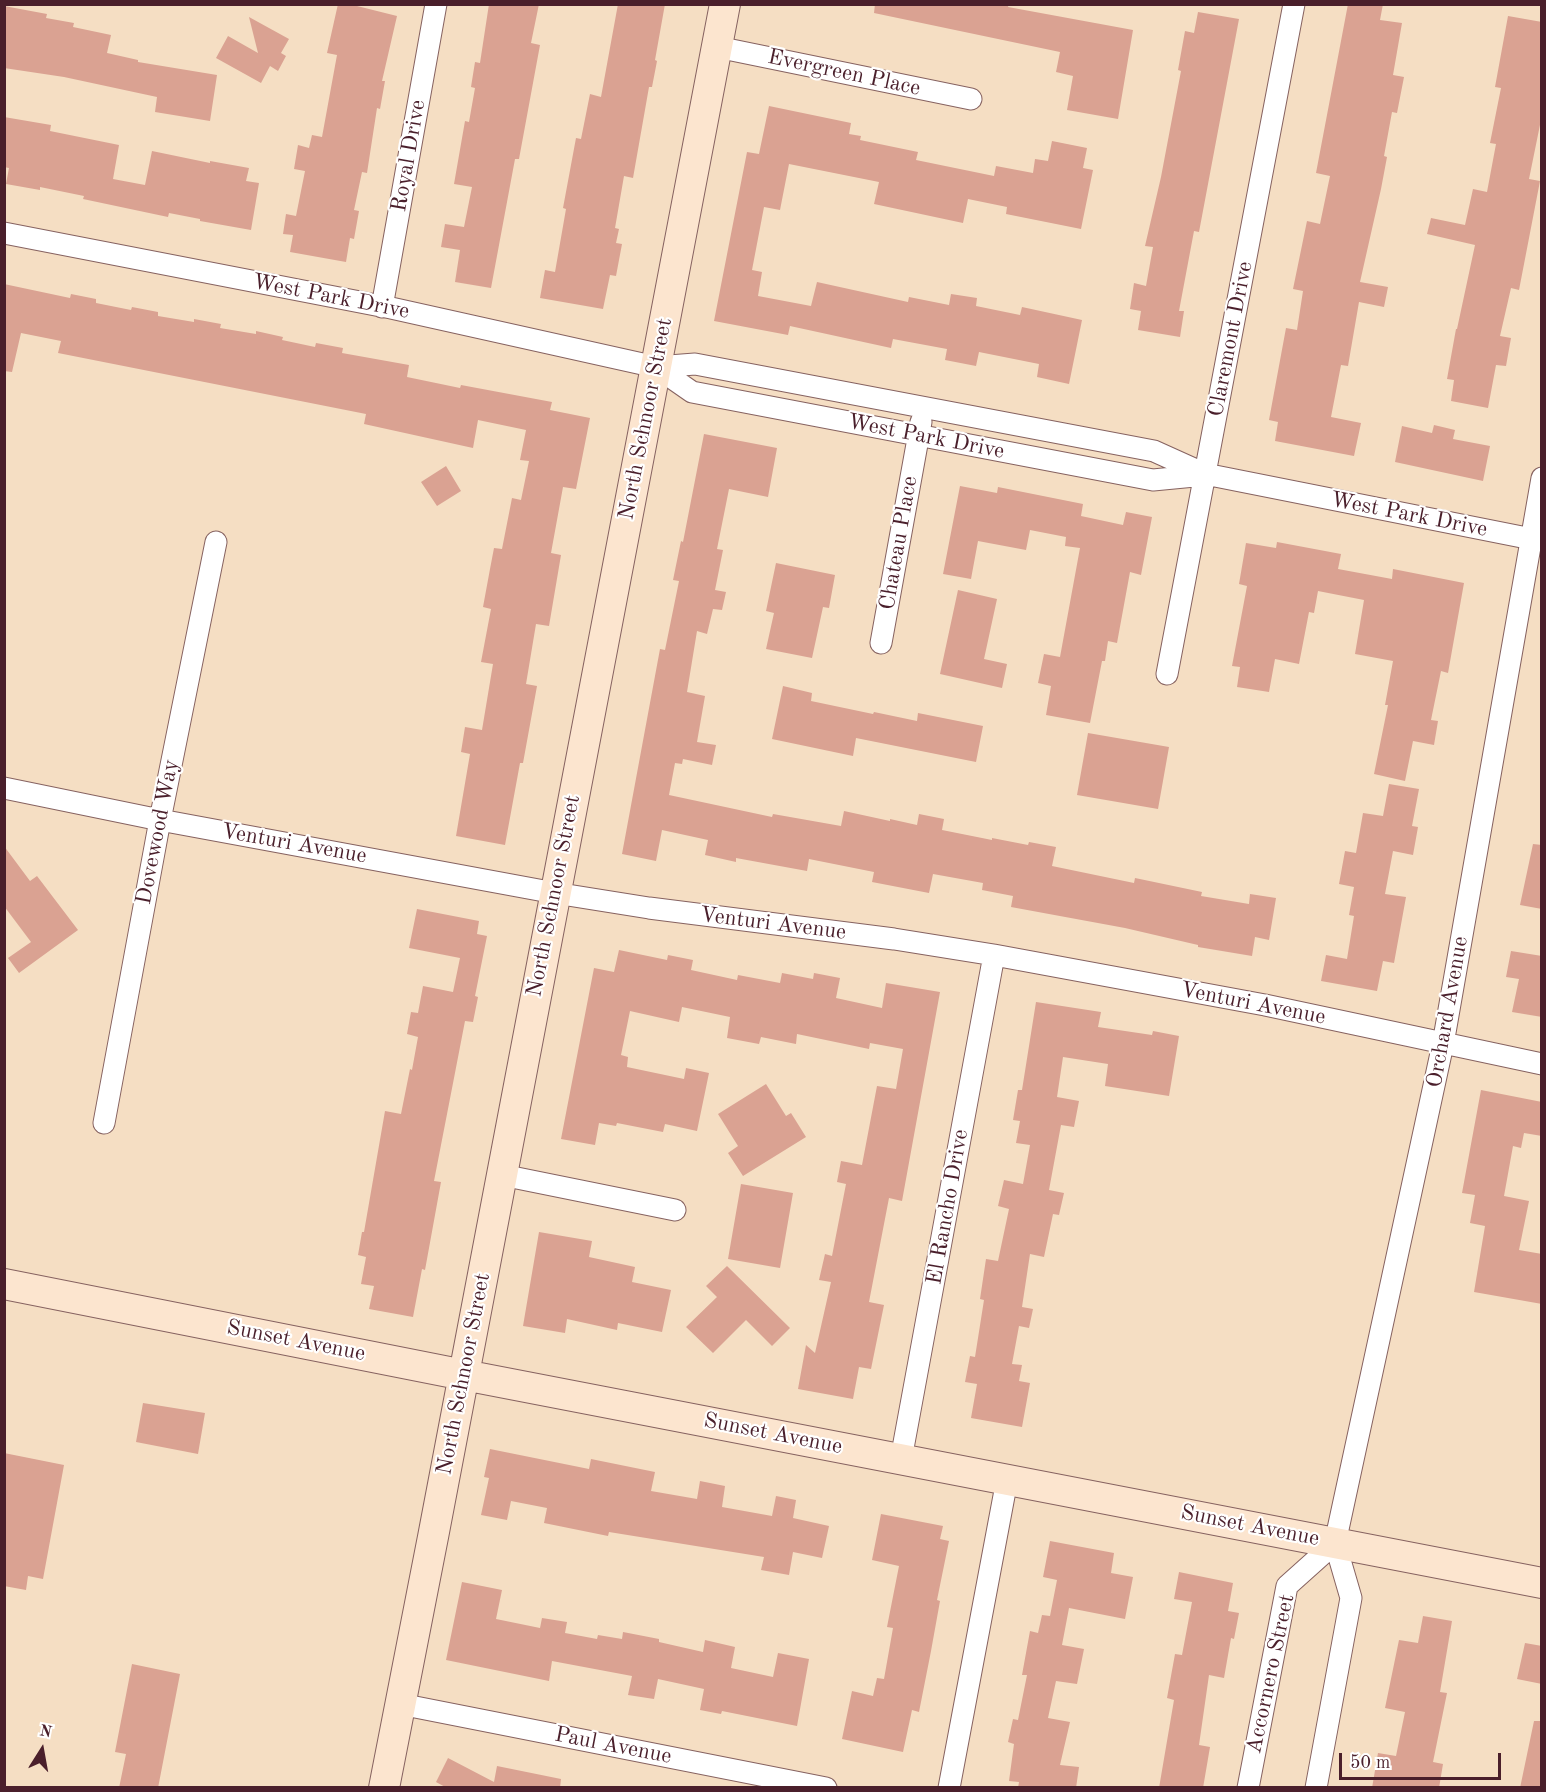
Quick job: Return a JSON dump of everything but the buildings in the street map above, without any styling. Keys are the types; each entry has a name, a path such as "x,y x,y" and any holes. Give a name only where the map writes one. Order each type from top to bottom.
{"street":[{"name":"Royal Drive","path":"382,307 436,4"},
{"name":"North Schnoor Street","path":"384,1788 725,4"},
{"name":"Claremont Drive","path":"1167,674 1294,4"},
{"name":"Evergreen Place","path":"717,47 971,99"},
{"name":"West Park Drive","path":"4,233 382,307 656,367 695,364 1154,451 1205,474 1536,540"},
{"name":"West Park Drive","path":"656,367 692,392 1153,480 1205,474"},
{"name":"Chateau Place","path":"881,643 924,407"},
{"name":"Orchard Avenue","path":"1335,1543 1443,1044 1536,540 1542,478"},
{"name":"Dovewood Way","path":"104,1123 160,820 216,542"},
{"name":"Venturi Avenue","path":"4,788 160,820 649,908 894,939 994,955 1265,1005 1542,1064"},
{"name":"El Rancho Drive","path":"902,1459 994,955"},
{"path":"502,1176 675,1210"},
{"name":"Sunset Avenue","path":"4,1284 1542,1583"},
{"path":"949,1788 1007,1480"},
{"path":"1316,1788 1351,1598 1335,1543"},
{"name":"Accornero Street","path":"1248,1788 1287,1586 1335,1543"},
{"name":"Paul Avenue","path":"400,1704 826,1788"}]}
